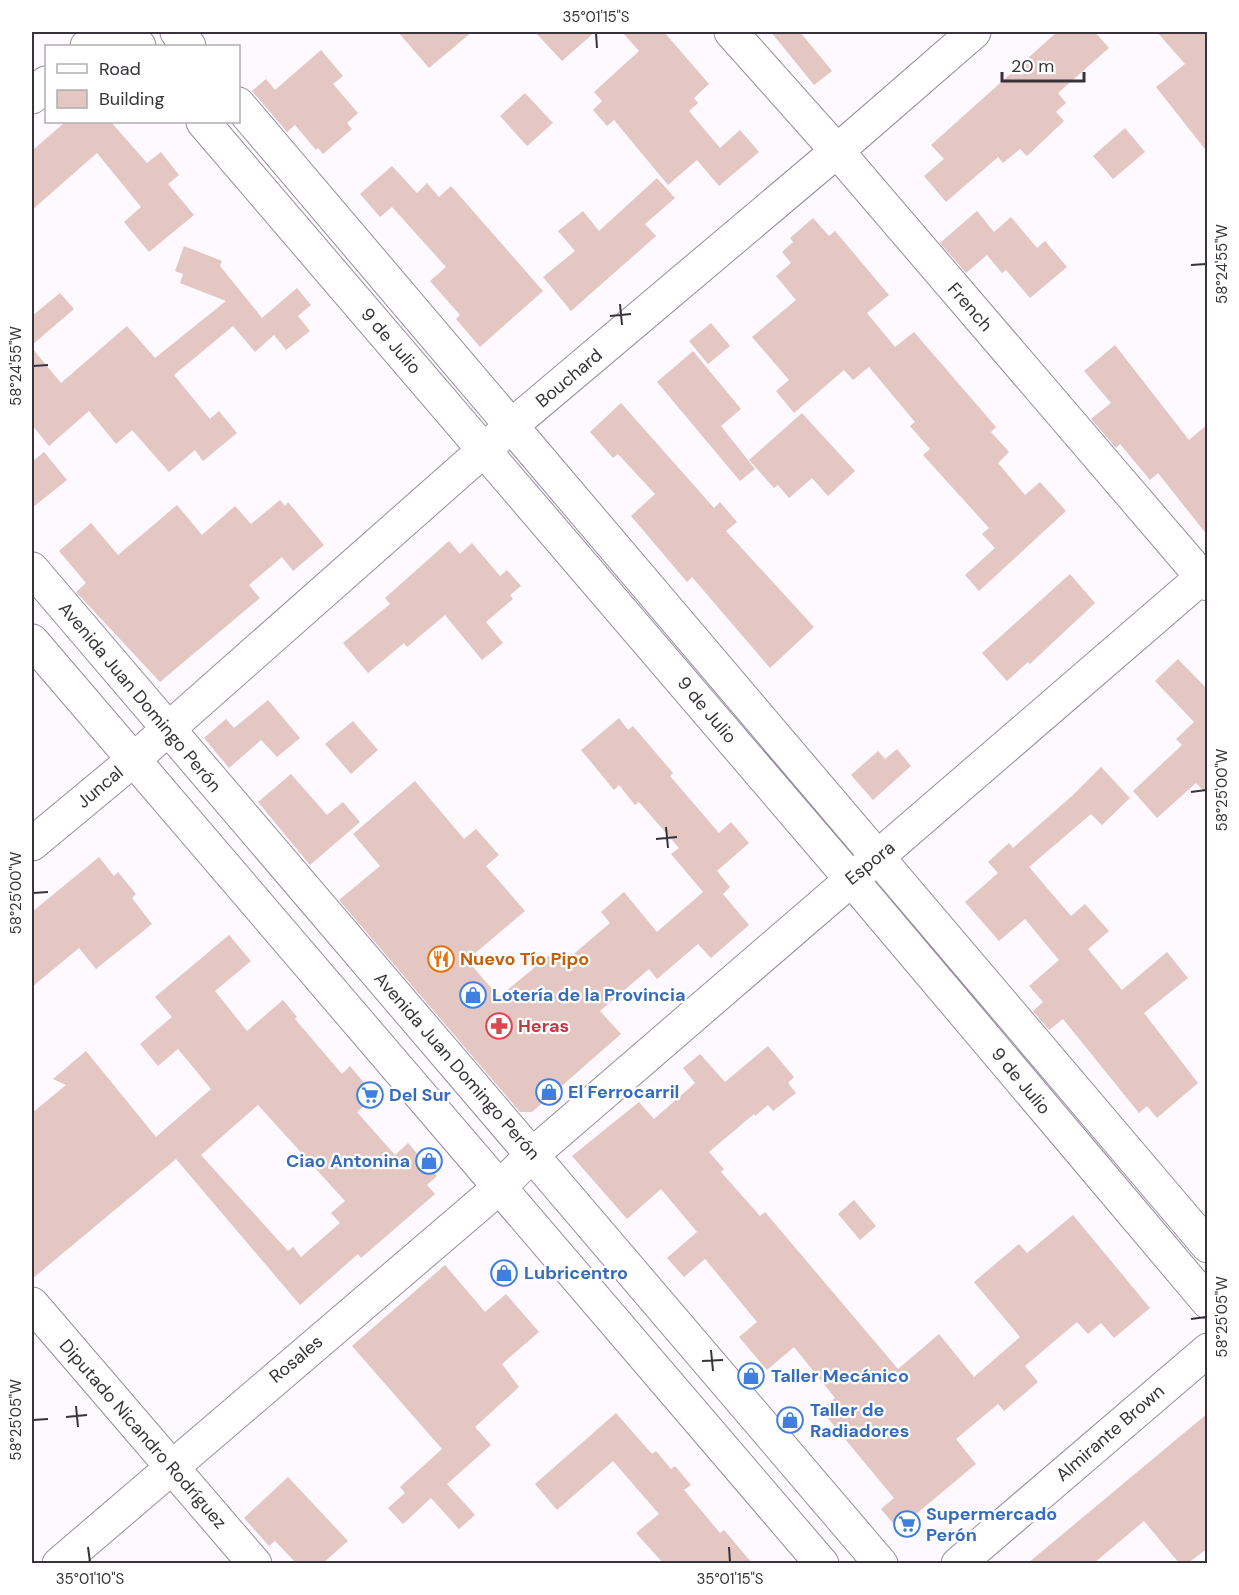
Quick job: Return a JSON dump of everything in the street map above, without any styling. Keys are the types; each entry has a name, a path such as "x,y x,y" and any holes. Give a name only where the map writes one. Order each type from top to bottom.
{"street":[{"path":"88,45 104,32"},
{"path":"126,32 138,45"},
{"path":"177,32 188,45"},
{"name":"French","path":"731,32 837,151 1206,578"},
{"name":"Bouchard","path":"166,729 512,426 974,32"},
{"path":"32,97 45,84"},
{"name":"9 de Julio","path":"240,106 1208,1246"},
{"name":"9 de Julio","path":"204,123 851,879 1208,1302"},
{"name":"Avenida Juan Domingo Perón","path":"32,569 166,729 533,1154 881,1563"},
{"name":"Espora","path":"533,1154 851,879 1206,578"},
{"path":"32,641 822,1563"},
{"name":"Juncal","path":"32,844 166,729"},
{"name":"Rosales","path":"58,1563 501,1186 533,1154"},
{"name":"Diputado Nicandro Rodríguez","path":"32,1304 169,1467 255,1563"},
{"name":"Almirante Brown","path":"958,1563 1208,1350"}],"building":[{"path":"398,32 472,32 429,68"},
{"path":"535,32 595,32 562,61"},
{"path":"622,32 664,32 709,84 694,98 698,103 689,111 720,148 740,130 759,152 719,186 697,160 668,185 614,120 607,126 593,110 602,101 594,92 639,51"},
{"path":"771,32 800,32 832,71 814,85"},
{"path":"1057,32 1095,32 1109,48 1058,93 1066,103 1056,112 1064,121 1027,156 1020,149 1003,163 998,157 946,202 924,176 944,159 931,145"},
{"path":"1157,32 1208,32 1208,153 1156,87 1185,64"},
{"path":"321,50 343,76 333,84 358,113 347,123 352,129 323,154 318,148 316,150 295,125 287,132 252,91 266,79 275,90"},
{"path":"525,93 553,123 527,146 500,116"},
{"path":"64,123 112,123 147,163 161,152 179,175 168,184 194,215 149,252 124,222 141,207 97,153 32,210 32,151"},
{"path":"1125,128 1145,152 1113,179 1093,156"},
{"path":"392,166 417,193 427,183 439,197 451,186 543,291 480,347 456,319 460,315 430,281 446,267 392,207 380,217 360,194"},
{"path":"657,178 675,198 645,224 656,236 571,311 543,277 575,251 558,231 583,211 599,231"},
{"path":"977,211 994,232 1011,217 1037,248 1045,241 1067,267 1030,298 1006,270 1002,273 987,255 966,273 940,243"},
{"path":"813,218 829,236 835,231 889,295 867,313 895,347 914,332 996,427 991,432 1009,452 998,463 1025,495 1040,482 1066,511 979,591 965,575 995,548 982,534 989,528 923,455 930,449 910,426 915,422 869,367 853,380 844,370 794,413 776,391 789,380 752,337 796,300 776,276 791,263 782,252 793,242 790,238"},
{"path":"184,246 222,261 220,266 262,318 297,288 311,305 298,316 310,331 286,350 274,335 255,352 233,326 174,375 210,419 219,411 237,433 203,461 195,450 169,472 132,430 116,444 89,411 49,446 32,425 32,348 61,383 127,326 155,358 226,301 180,283 183,274 175,271"},
{"path":"60,293 74,309 32,345 32,316"},
{"path":"711,323 730,346 708,364 689,341"},
{"path":"1115,345 1189,440 1208,424 1208,536 1158,473 1150,480 1120,444 1116,448 1091,419 1111,403 1084,371"},
{"path":"693,351 741,409 721,426 755,469 740,481 657,382"},
{"path":"621,403 714,508 720,502 737,522 726,531 814,627 770,668 692,577 687,582 631,516 655,494 618,454 613,458 590,432"},
{"path":"802,413 855,471 828,496 812,478 789,498 778,485 774,488 749,460"},
{"path":"44,452 67,480 32,508 32,462"},
{"path":"280,500 285,506 288,502 324,545 293,571 282,557 249,585 260,598 160,682 76,592 86,583 59,551 91,523 118,555 177,505 202,535 235,506 251,524"},
{"path":"449,541 460,554 472,543 500,576 507,570 521,586 510,595 513,599 486,622 503,643 482,660 445,615 407,647 404,643 368,673 343,643 390,604 385,598"},
{"path":"1070,574 1095,603 1030,664 1028,662 1007,681 982,653"},
{"path":"1178,659 1208,690 1208,795 1196,783 1157,818 1133,791 1182,745 1176,739 1194,722 1155,681"},
{"path":"268,700 300,738 277,757 261,740 229,768 204,738 226,719 234,728"},
{"path":"619,718 628,730 633,726 673,773 670,776 719,833 731,822 749,843 717,871 730,887 723,894 749,925 711,958 698,944 657,979 649,969 600,1011 621,1034 532,1112 520,1112 339,900 380,866 353,834 415,781 464,839 476,829 499,855 486,866 525,911 467,960 499,997 552,953 562,964 610,923 601,912 624,892 657,932 703,892 671,854 679,848 639,802 635,805 619,785 614,790 581,750"},
{"path":"353,721 378,750 351,774 325,744"},
{"path":"897,749 911,766 873,800 851,775 878,751 885,759"},
{"path":"1101,767 1130,798 1102,825 1091,814 1029,867 1071,916 1085,904 1109,931 1088,949 1122,990 1167,952 1188,978 1144,1013 1198,1083 1157,1118 1147,1106 1139,1113 1063,1019 1049,1030 1033,1011 1043,1002 1029,986 1059,960 1025,919 999,941 965,902 998,873 988,862 1009,843 1013,848"},
{"path":"291,774 327,815 343,802 360,822 310,865 258,802"},
{"path":"99,857 114,876 118,872 136,894 132,898 152,924 96,969 79,948 32,987 32,912"},
{"path":"229,935 251,961 215,991 247,1031 283,1000 297,1017 295,1019 342,1074 350,1066 375,1096 357,1112 395,1155 408,1143 437,1176 427,1185 435,1194 361,1258 358,1254 300,1305 176,1159 32,1279 32,1113 66,1085 53,1079 86,1051 156,1137 211,1089 178,1049 158,1066 140,1044 172,1017 155,997","holes":["258,1105 345,1201 331,1213 340,1223 301,1257 293,1247 288,1251 201,1155"]},
{"path":"768,1046 794,1077 788,1083 796,1093 773,1111 768,1105 755,1116 754,1114 709,1152 724,1169 721,1172 760,1216 765,1212 898,1369 939,1334 974,1377 1020,1337 974,1282 1019,1244 1027,1253 1073,1215 1150,1308 1114,1338 1101,1323 1088,1334 1077,1322 1025,1366 1038,1382 1004,1411 998,1404 956,1439 976,1464 898,1529 881,1509 894,1498 821,1410 835,1398 794,1347 767,1370 739,1337 757,1322 705,1259 684,1277 667,1258 697,1232 661,1189 627,1219 572,1156 639,1102 654,1119 695,1083 683,1068 700,1054 725,1082"},
{"path":"854,1200 876,1226 860,1240 838,1214"},
{"path":"445,1265 485,1312 506,1294 539,1332 502,1364 519,1387 475,1427 491,1445 447,1484 475,1515 459,1529 431,1498 403,1524 388,1508 405,1493 400,1487 442,1449 352,1346"},
{"path":"616,1413 652,1454 656,1451 671,1469 675,1466 691,1485 684,1490 720,1533 724,1530 752,1563 663,1563 636,1533 659,1514 613,1461 557,1510 535,1484"},
{"path":"1208,1413 1208,1548 1188,1563 1179,1563 1144,1521 1094,1563 1028,1563"},
{"path":"288,1477 348,1541 323,1563 296,1563 275,1541 269,1546 244,1518"}],"place":[{"name":"Nuevo Tío Pipo","path":"441,959"},
{"name":"Lotería de la Provincia","path":"473,995"},
{"name":"Heras","path":"499,1026"},
{"name":"El Ferrocarril","path":"549,1092"},
{"name":"Del Sur","path":"370,1095"},
{"name":"Ciao Antonina","path":"429,1161"},
{"name":"Lubricentro","path":"504,1273"},
{"name":"Taller Mecánico","path":"751,1376"},
{"name":"Taller de Radiadores","path":"790,1420"},
{"name":"Supermercado Perón","path":"907,1524"}]}
